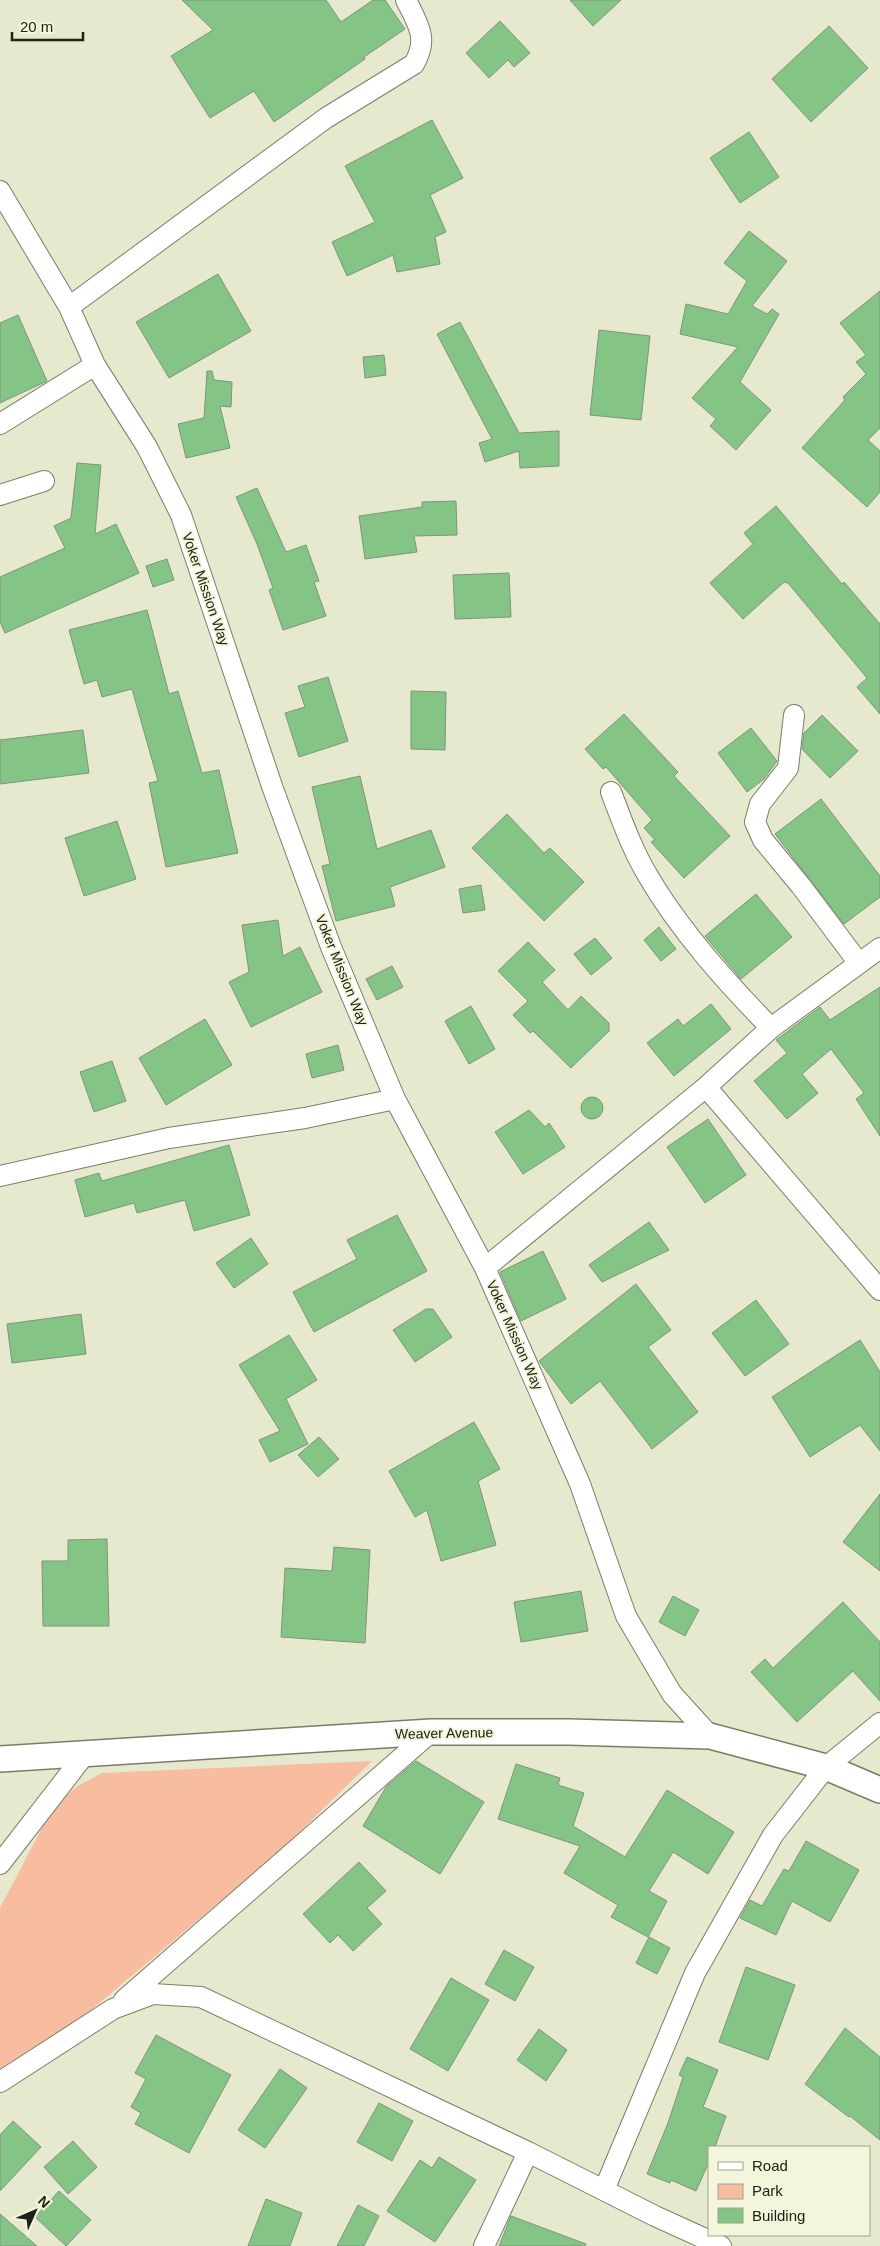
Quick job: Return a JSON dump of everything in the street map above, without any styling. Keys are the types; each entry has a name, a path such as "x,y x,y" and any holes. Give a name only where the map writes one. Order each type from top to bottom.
{"street":[{"path":"69,307 326,118 414,64 421,53 423,40 406,0"},
{"name":"Voker Mission Way","path":"0,191 69,307 95,365 147,447 180,516 276,799 331,947 394,1099 485,1268 580,1484 626,1616 650,1660 672,1694 710,1736"},
{"path":"0,424 95,365"},
{"path":"0,495 44,481"},
{"path":"794,715 788,768 760,804 755,822 763,840 801,886 858,962"},
{"path":"610,792 631,844 668,908 740,996 771,1028"},
{"path":"485,1268 706,1087 771,1028 858,962 880,948"},
{"path":"706,1087 880,1290"},
{"path":"0,1176 169,1138 305,1118 394,1099"},
{"path":"604,2190 695,1973 773,1835 826,1767 880,1723"},
{"path":"0,2082 113,2009 432,1732"},
{"name":"Weaver Avenue","path":"0,1759 432,1732 569,1732 710,1736 826,1767 880,1790"},
{"path":"0,1864 30,1822 84,1754"},
{"path":"113,2009 153,1994 201,1997 528,2152 655,2216 720,2246"},
{"path":"484,2246 528,2152"}],"green space":[{"path":"372,1761 277,1854 48,2046 0,2077 0,1908 53,1807 76,1787 102,1773"}],"building":[{"path":"182,0 326,0 341,22 373,0 385,0 405,29 274,122 254,91 210,118 171,56 213,30"},
{"path":"570,0 621,0 593,26"},
{"path":"500,21 530,53 514,67 508,60 489,78 466,53"},
{"path":"829,26 868,68 811,122 772,79"},
{"path":"432,120 463,178 430,195 446,232 435,237 440,264 397,272 393,255 347,276 332,242 375,222 345,166"},
{"path":"749,132 779,177 740,203 710,158"},
{"path":"749,231 787,261 752,306 767,314 772,309 779,314 740,382 771,410 736,450 710,426 716,419 692,398 738,347 680,334 686,304 728,314 747,281 724,263"},
{"path":"218,274 251,331 169,378 136,322"},
{"path":"880,291 880,428 868,440 880,451 880,492 867,507 802,448 845,400 843,397 866,374 856,362 866,355 840,323"},
{"path":"18,315 47,381 0,403 0,323"},
{"path":"460,322 519,433 559,431 559,466 520,468 519,451 485,462 479,443 492,439 437,334"},
{"path":"599,330 650,336 641,420 590,415"},
{"path":"384,355 386,375 365,378 363,357"},
{"path":"207,371 212,371 214,380 232,382 231,407 220,406 230,448 186,458 178,424 204,418"},
{"path":"77,463 101,465 95,534 116,524 139,573 5,633 0,622 0,577 65,548 54,526 71,518"},
{"path":"257,488 286,552 306,545 319,581 314,582 326,616 283,630 269,590 273,588 257,544 236,497"},
{"path":"456,501 457,535 414,536 417,552 365,559 359,516 422,507 422,502"},
{"path":"776,506 842,584 844,582 880,624 880,714 857,687 867,678 788,583 784,582 743,619 710,583 753,544 744,533"},
{"path":"167,559 174,580 153,587 146,566"},
{"path":"509,573 511,617 455,619 453,575"},
{"path":"147,610 169,694 178,691 202,773 219,770 238,853 166,867 149,783 158,781 132,689 102,697 97,680 84,684 69,630"},
{"path":"328,677 348,741 299,757 285,713 305,707 298,686"},
{"path":"411,691 446,692 445,750 411,749"},
{"path":"624,714 678,772 674,776 730,836 684,878 651,842 655,840 644,828 652,820 606,767 603,769 585,749"},
{"path":"822,715 858,751 830,778 802,749 804,733"},
{"path":"751,728 777,761 764,779 747,792 718,753"},
{"path":"83,730 89,773 0,784 0,740"},
{"path":"360,776 377,849 431,830 445,867 390,887 395,906 336,921 322,866 330,864 312,787"},
{"path":"821,799 880,876 880,897 844,924 775,834"},
{"path":"507,814 544,853 550,848 584,882 544,921 472,848"},
{"path":"117,821 136,879 84,896 65,838"},
{"path":"481,885 485,910 463,913 459,889"},
{"path":"756,894 792,937 741,979 705,936"},
{"path":"278,920 283,956 300,947 322,992 251,1027 229,982 249,972 242,925"},
{"path":"659,927 676,949 661,961 644,940"},
{"path":"595,938 612,958 591,975 574,954"},
{"path":"528,942 555,970 542,982 568,1010 581,996 609,1023 609,1031 571,1068 533,1031 530,1033 513,1015 528,1001 498,971"},
{"path":"392,966 403,987 377,1000 366,979"},
{"path":"880,987 880,1136 856,1099 864,1093 831,1049 802,1074 818,1093 787,1119 754,1081 787,1053 776,1040 820,1007 830,1020"},
{"path":"711,1004 731,1029 674,1076 647,1043 678,1019 683,1026"},
{"path":"471,1006 495,1049 469,1064 445,1021"},
{"path":"205,1019 232,1065 166,1105 139,1058"},
{"path":"338,1045 344,1070 312,1078 306,1054"},
{"path":"112,1061 126,1101 94,1112 80,1072"},
{"path":"588,1097 596,1097 603,1104 603,1112 596,1119 588,1119 581,1112 581,1104"},
{"path":"529,1110 545,1127 549,1123 565,1147 523,1174 495,1132"},
{"path":"708,1119 746,1175 705,1203 667,1147"},
{"path":"229,1145 250,1215 194,1231 185,1200 137,1213 134,1203 85,1217 75,1180 99,1173 102,1181"},
{"path":"397,1215 427,1271 314,1332 293,1292 357,1259 347,1240"},
{"path":"649,1222 669,1250 602,1282 589,1265"},
{"path":"251,1238 268,1264 234,1288 216,1263"},
{"path":"543,1251 566,1299 521,1321 500,1272"},
{"path":"636,1284 671,1330 648,1347 698,1412 652,1449 600,1381 571,1404 539,1361"},
{"path":"756,1300 789,1344 745,1376 712,1333"},
{"path":"426,1309 433,1309 452,1337 415,1362 393,1330"},
{"path":"81,1314 86,1354 12,1363 7,1324"},
{"path":"289,1335 317,1380 286,1399 308,1444 270,1462 259,1440 280,1431 239,1365"},
{"path":"860,1340 880,1372 880,1451 860,1425 810,1457 772,1397"},
{"path":"474,1422 500,1469 478,1481 496,1545 441,1561 427,1510 415,1517 389,1471"},
{"path":"319,1437 339,1459 318,1477 298,1455"},
{"path":"880,1494 880,1571 843,1542"},
{"path":"107,1539 109,1626 43,1626 42,1561 68,1561 68,1540"},
{"path":"334,1547 370,1550 365,1643 281,1637 285,1568 332,1571"},
{"path":"581,1591 588,1631 521,1642 514,1602"},
{"path":"673,1596 699,1610 685,1636 659,1622"},
{"path":"843,1602 880,1642 880,1701 853,1671 797,1722 751,1672 765,1659 773,1668"},
{"path":"416,1761 484,1802 440,1874 363,1826 386,1787"},
{"path":"516,1764 560,1778 558,1785 584,1793 573,1826 625,1857 667,1790 734,1832 708,1874 673,1852 649,1891 667,1901 648,1937 611,1917 618,1905 564,1873 580,1846 498,1819"},
{"path":"806,1841 859,1870 830,1922 792,1901 776,1935 740,1918 750,1900 762,1906 784,1869 789,1871"},
{"path":"359,1862 386,1891 367,1908 382,1924 353,1951 338,1935 330,1943 303,1914"},
{"path":"649,1937 670,1948 657,1974 636,1963"},
{"path":"504,1950 534,1967 515,2001 485,1984"},
{"path":"746,1967 795,1985 768,2060 719,2042"},
{"path":"451,1978 489,2000 448,2071 410,2049"},
{"path":"845,2028 880,2057 880,2140 805,2084"},
{"path":"539,2029 567,2050 546,2081 517,2060"},
{"path":"156,2035 231,2075 189,2153 135,2124 141,2113 131,2107 146,2079 135,2073"},
{"path":"687,2057 718,2070 703,2107 726,2116 715,2146 708,2146 708,2164 696,2191 671,2180 670,2183 647,2174 668,2123 683,2077 679,2075"},
{"path":"280,2069 307,2088 265,2148 238,2130"},
{"path":"379,2103 413,2121 392,2161 357,2142"},
{"path":"13,2121 41,2147 0,2191 0,2135"},
{"path":"73,2141 97,2167 68,2194 44,2167"},
{"path":"439,2157 476,2180 435,2242 387,2211 420,2160 432,2168"},
{"path":"59,2191 91,2220 66,2246 35,2217"},
{"path":"266,2199 302,2213 290,2246 248,2246"},
{"path":"358,2205 379,2216 364,2246 337,2246"},
{"path":"0,2214 37,2246 0,2246"},
{"path":"511,2216 586,2244 585,2246 499,2246"}]}
